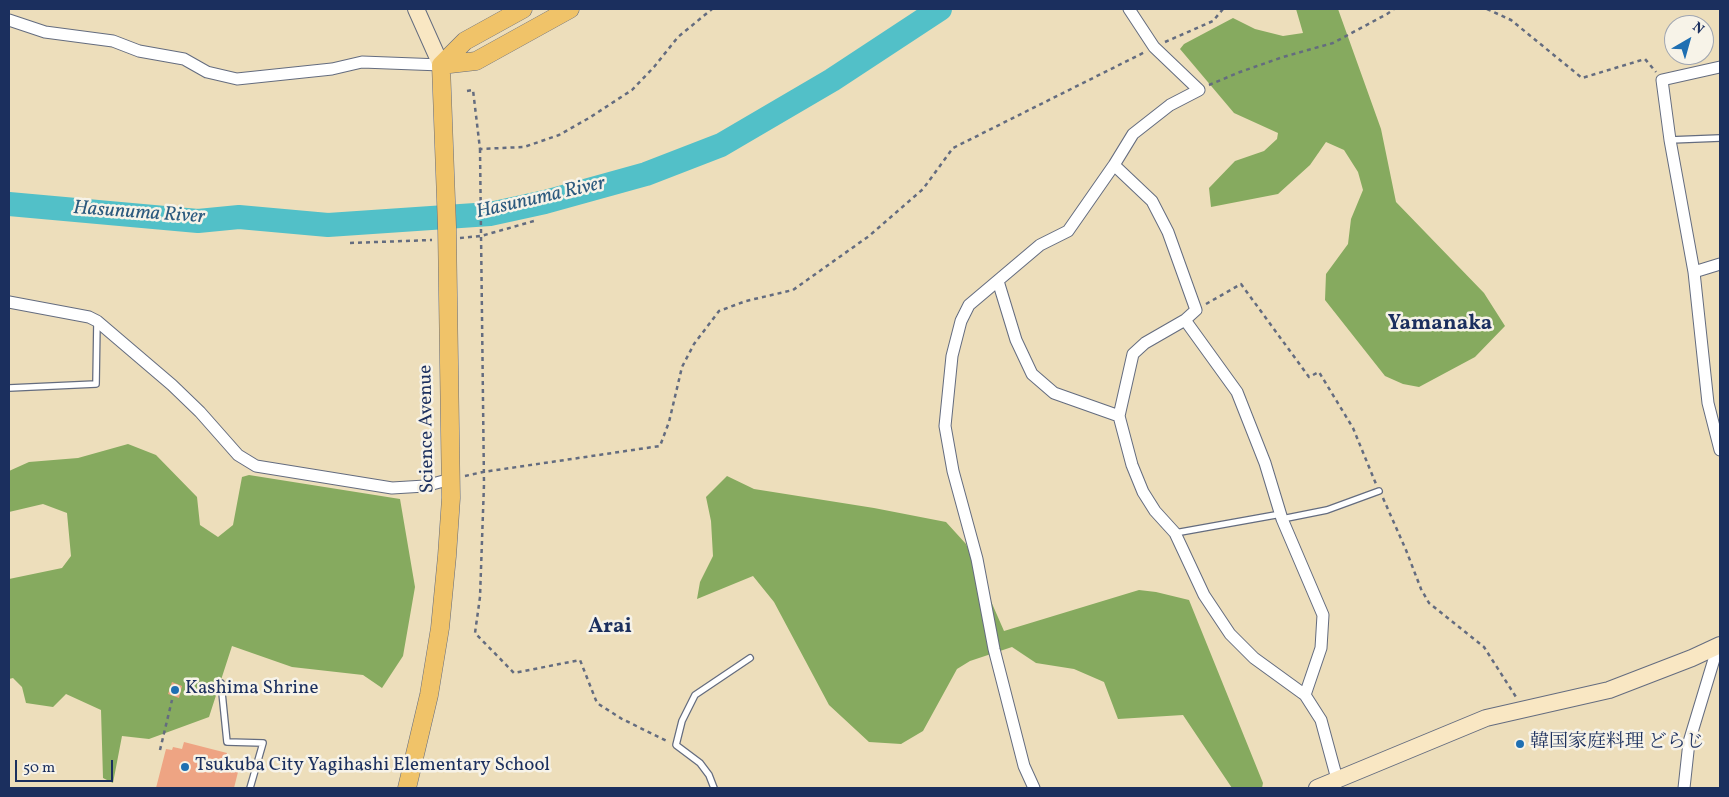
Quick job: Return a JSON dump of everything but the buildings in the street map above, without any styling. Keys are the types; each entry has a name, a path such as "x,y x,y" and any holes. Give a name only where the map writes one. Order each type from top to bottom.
{"main road":[{"path":"441,65 465,41 523,9"},
{"path":"441,65 476,60 570,9"},
{"name":"Science Avenue","path":"407,788 429,694 440,628 448,556 451,479 447,233 441,65"}],"street":[{"path":"9,20 44,32 113,41 139,51 184,59 207,72 237,79 332,69 362,62 441,65 416,9"},
{"path":"1034,788 1024,766 994,649 977,559 954,471 945,426 952,356 961,321 969,305 1040,245 1068,231 1133,134 1170,105 1198,90 1154,47 1129,9"},
{"path":"1720,67 1662,80 1670,140 1694,272 1708,403 1720,450"},
{"path":"1114,165 1152,201 1168,232 1196,310 1185,320 1145,343 1133,354 1119,416 1132,465 1143,492 1155,511 1175,533 1204,595 1230,634 1254,658 1305,695 1321,720 1337,779"},
{"path":"1694,272 1720,264"},
{"path":"998,281 1016,340 1032,374 1054,393 1119,416"},
{"path":"9,302 89,317 97,321 172,385 200,412 238,455 256,466 392,488 425,486 451,479"},
{"path":"1185,320 1237,392 1265,463 1281,516 1323,615 1321,648 1305,695"},
{"path":"1317,788 1486,718 1609,690 1692,658 1719,645"},
{"path":"1684,788 1689,742 1719,645"}],"lane":[{"path":"1670,140 1720,138"},
{"path":"9,388 96,384 97,321"},
{"path":"1175,533 1327,510 1379,491"},
{"path":"714,788 709,775 700,763 676,745 682,721 695,695 750,658"},
{"path":"221,682 227,742 263,743 250,788"}],"path":[{"path":"480,149 524,147 559,135 589,118 632,90 654,67 678,37 712,9"},
{"path":"483,472 660,446 669,422 682,367 694,344 719,311 746,301 793,290 869,236 923,189 953,148 1154,47 1213,21 1223,9"},
{"path":"1198,90 1240,72 1283,57 1333,43 1372,23 1394,9"},
{"path":"1487,9 1511,20 1582,78 1644,59 1662,80"},
{"path":"467,90 473,90 480,149 483,472 480,597 475,633 514,673 580,660 597,703 622,719 676,745"},
{"path":"350,243 447,233 481,236 534,221"},
{"path":"1196,310 1241,284 1309,376 1319,372 1353,428 1421,589 1429,603 1484,647 1517,697 1519,710"},
{"path":"160,750 172,700"}],"green space":[{"path":"1296,9 1338,9 1381,129 1396,202 1484,293 1505,326 1475,357 1419,387 1403,384 1385,376 1325,300 1326,274 1348,244 1351,219 1363,190 1358,172 1344,150 1326,142 1310,165 1278,194 1211,207 1209,188 1235,161 1264,151 1277,139 1278,133 1234,113 1180,49 1184,44 1233,18 1255,29 1283,36 1303,33"},
{"path":"128,444 156,455 197,497 200,525 218,537 233,525 242,477 249,475 400,499 415,587 403,656 382,688 363,675 292,667 232,646 209,717 149,739 122,736 113,783 103,778 101,710 66,694 53,707 26,703 22,687 13,678 9,679 9,579 62,568 71,556 67,513 43,504 9,512 9,471 29,462 78,458"},
{"path":"727,476 754,489 874,508 946,522 966,544 1004,631 1139,590 1189,600 1263,783 1262,788 1232,788 1183,715 1118,719 1104,682 1074,669 1036,663 1012,647 970,661 957,669 923,731 901,744 869,742 829,705 774,602 753,576 697,599 700,582 713,556 711,521 706,497"}],"waterway":[{"name":"Hasunuma River","path":"9,204 198,221 239,217 328,225 490,214 545,202 646,174 721,145 832,80 940,9"}],"place":[{"name":"Kashima Shrine","path":"175,690"},
{"name":"韓国家庭料理 どらじ","path":"1520,744"},
{"name":"Tsukuba City Yagihashi Elementary School","path":"185,767"}],"district":[{"name":"Yamanaka","path":"1440,325"},
{"name":"Arai","path":"610,628"}]}
